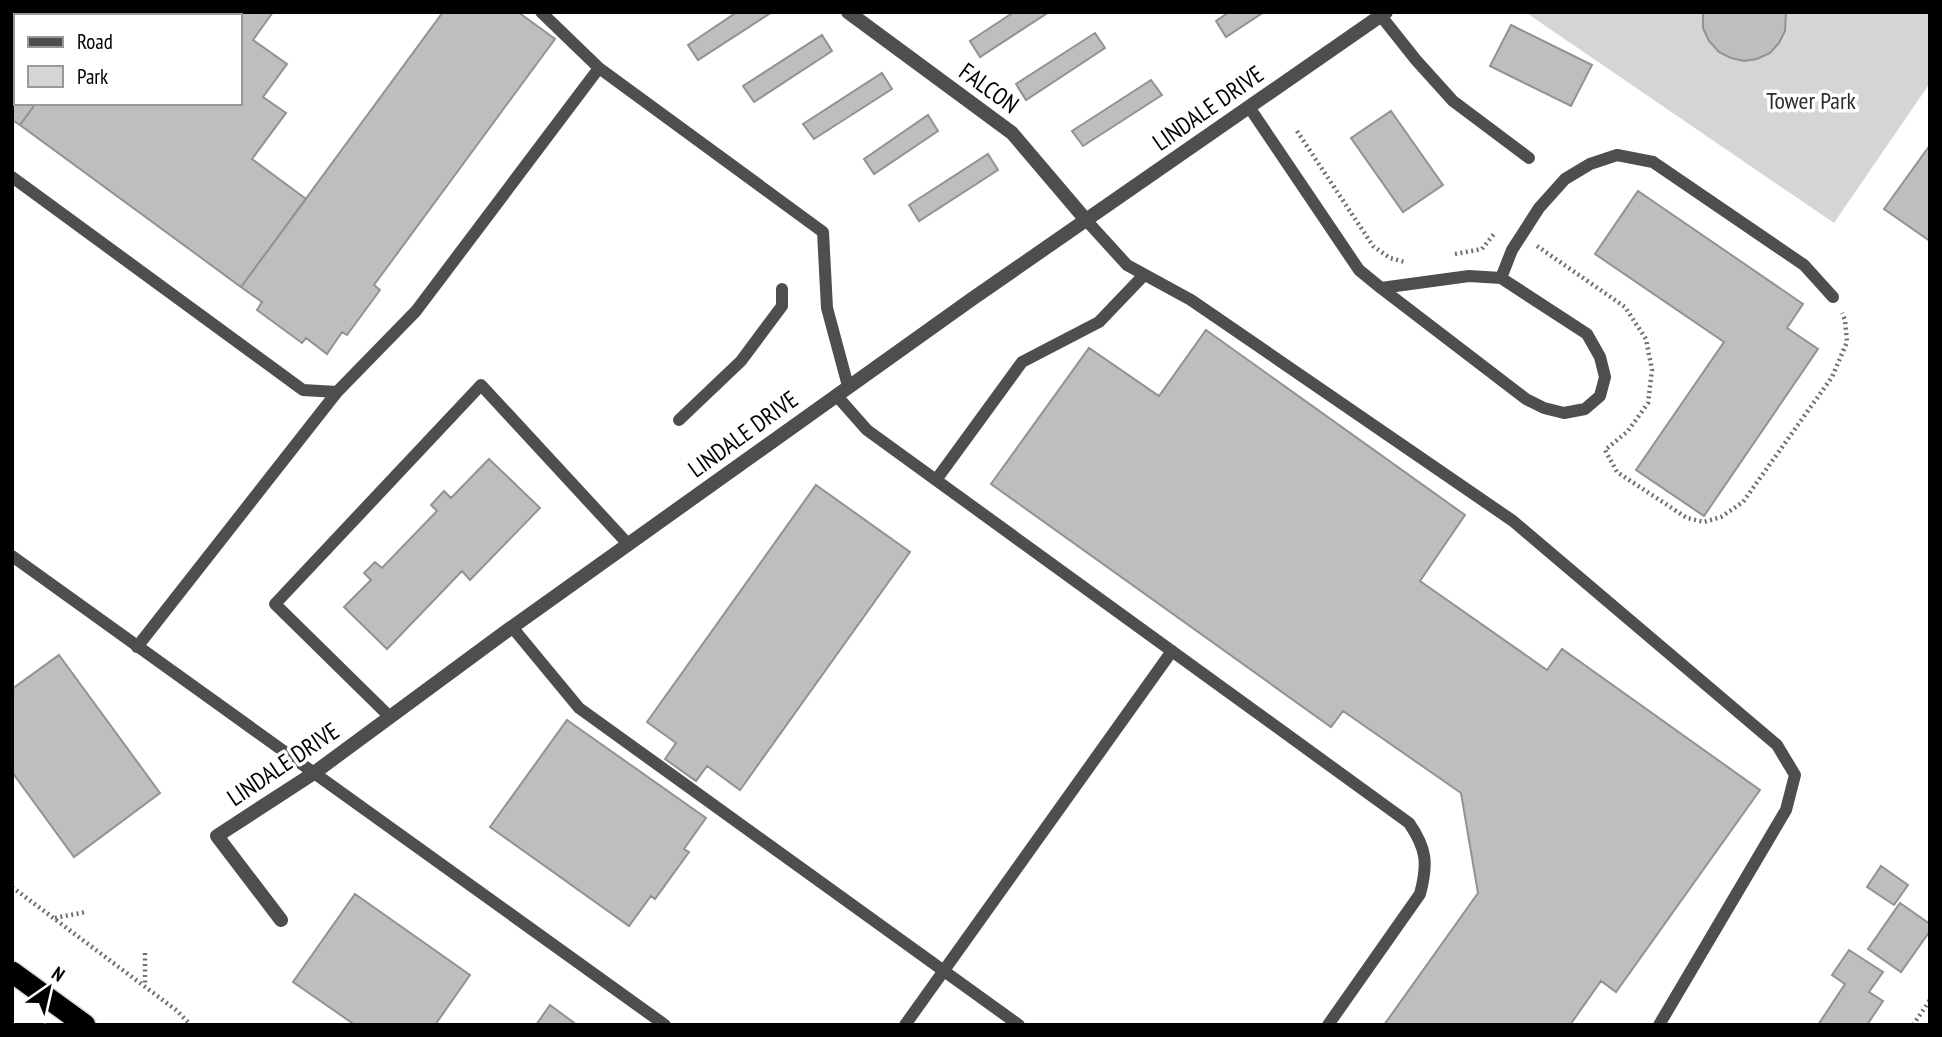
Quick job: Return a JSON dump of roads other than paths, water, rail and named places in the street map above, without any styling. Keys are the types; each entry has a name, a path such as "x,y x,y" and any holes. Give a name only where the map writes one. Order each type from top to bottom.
{"highway":[{"path":"12,972 85,1025"}],"street":[{"name":"FALCON","path":"848,12 1012,133 1086,220"},
{"name":"LINDALE DRIVE","path":"281,920 217,836 314,773 848,386 1383,14"}],"lane":[{"path":"541,12 599,68 822,232 827,309 848,386"},
{"path":"1383,14 1416,60 1453,101 1529,158"},
{"path":"137,646 337,392 416,311 599,68"},
{"path":"1249,107 1359,270 1381,288 1526,399 1544,408 1564,413 1585,409 1600,396 1605,377 1600,357 1587,334 1501,278 1469,276 1381,288"},
{"path":"1501,278 1512,250 1539,208 1565,179 1590,164 1617,155 1653,162 1804,265 1833,297"},
{"path":"12,177 303,390 337,392"},
{"path":"1086,220 1128,265 1191,299 1513,521 1777,745 1795,775 1786,810 1659,1025"},
{"path":"936,480 1022,362 1099,322 1144,275"},
{"path":"679,420 741,361 782,306 782,289"},
{"path":"390,717 275,604 481,385 628,544"},
{"path":"836,395 867,430 1409,823 1419,837 1425,856 1426,872 1420,894 1328,1025"},
{"path":"12,556 665,1025"},
{"path":"512,627 579,708 1019,1025"},
{"path":"905,1025 1172,651"}],"park label":[{"name":"Tower Park","path":"1811,100"}]}
